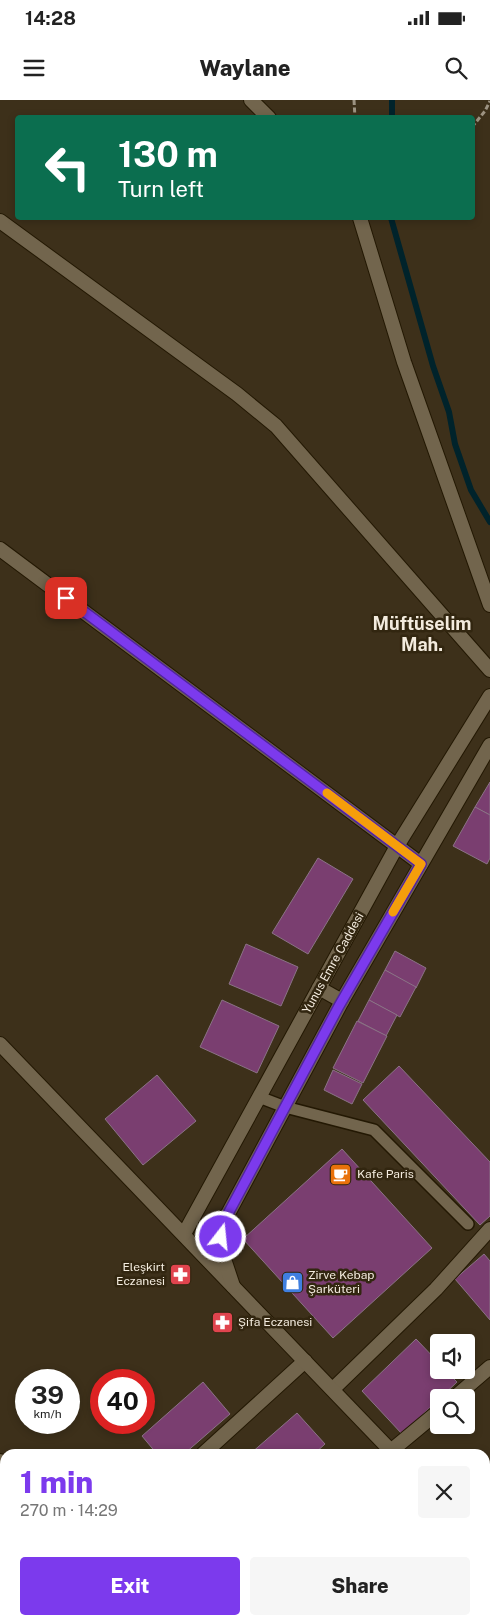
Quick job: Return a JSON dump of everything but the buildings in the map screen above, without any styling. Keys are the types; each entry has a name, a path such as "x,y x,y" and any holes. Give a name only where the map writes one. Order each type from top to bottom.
{"street":[{"path":"251,100 266,115"},
{"path":"361,220 404,362 490,605"},
{"path":"0,221 237,394 276,426 490,670"},
{"path":"0,548 421,864"},
{"name":"Yunus Emre Caddesi","path":"184,1234 397,846 490,696"},
{"path":"233,1286 221,1250 222,1225 342,1001 490,745"},
{"path":"319,988 342,1001"},
{"path":"0,1044 390,1449"},
{"path":"333,1389 436,1289 490,1230"},
{"path":"208,1449 305,1361"},
{"path":"464,1389 490,1367"},
{"path":"396,1449 430,1419"}],"lane":[{"path":"259,1097 285,1107 374,1130 468,1224"}],"path":[{"path":"354,100 355,115"},
{"path":"475,123 490,101"}],"waterway":[{"path":"392,100 392,115"},
{"path":"392,220 433,366 449,412 455,444 471,490 490,522"}],"slow traffic":[{"path":"327,793 421,864 393,912"}],"place":[{"name":"Kafe Paris","path":"341,1174"},
{"name":"Eleşkirt Eczanesi","path":"181,1274"},
{"name":"Zirve Kebap Şarküteri","path":"292,1282"},
{"name":"Şifa Eczanesi","path":"222,1322"}],"district":[{"name":"Müftüselim Mah.","path":"422,633"}],"route":[{"path":"66,598 421,864 339,1006 222,1225 221,1237"}]}
